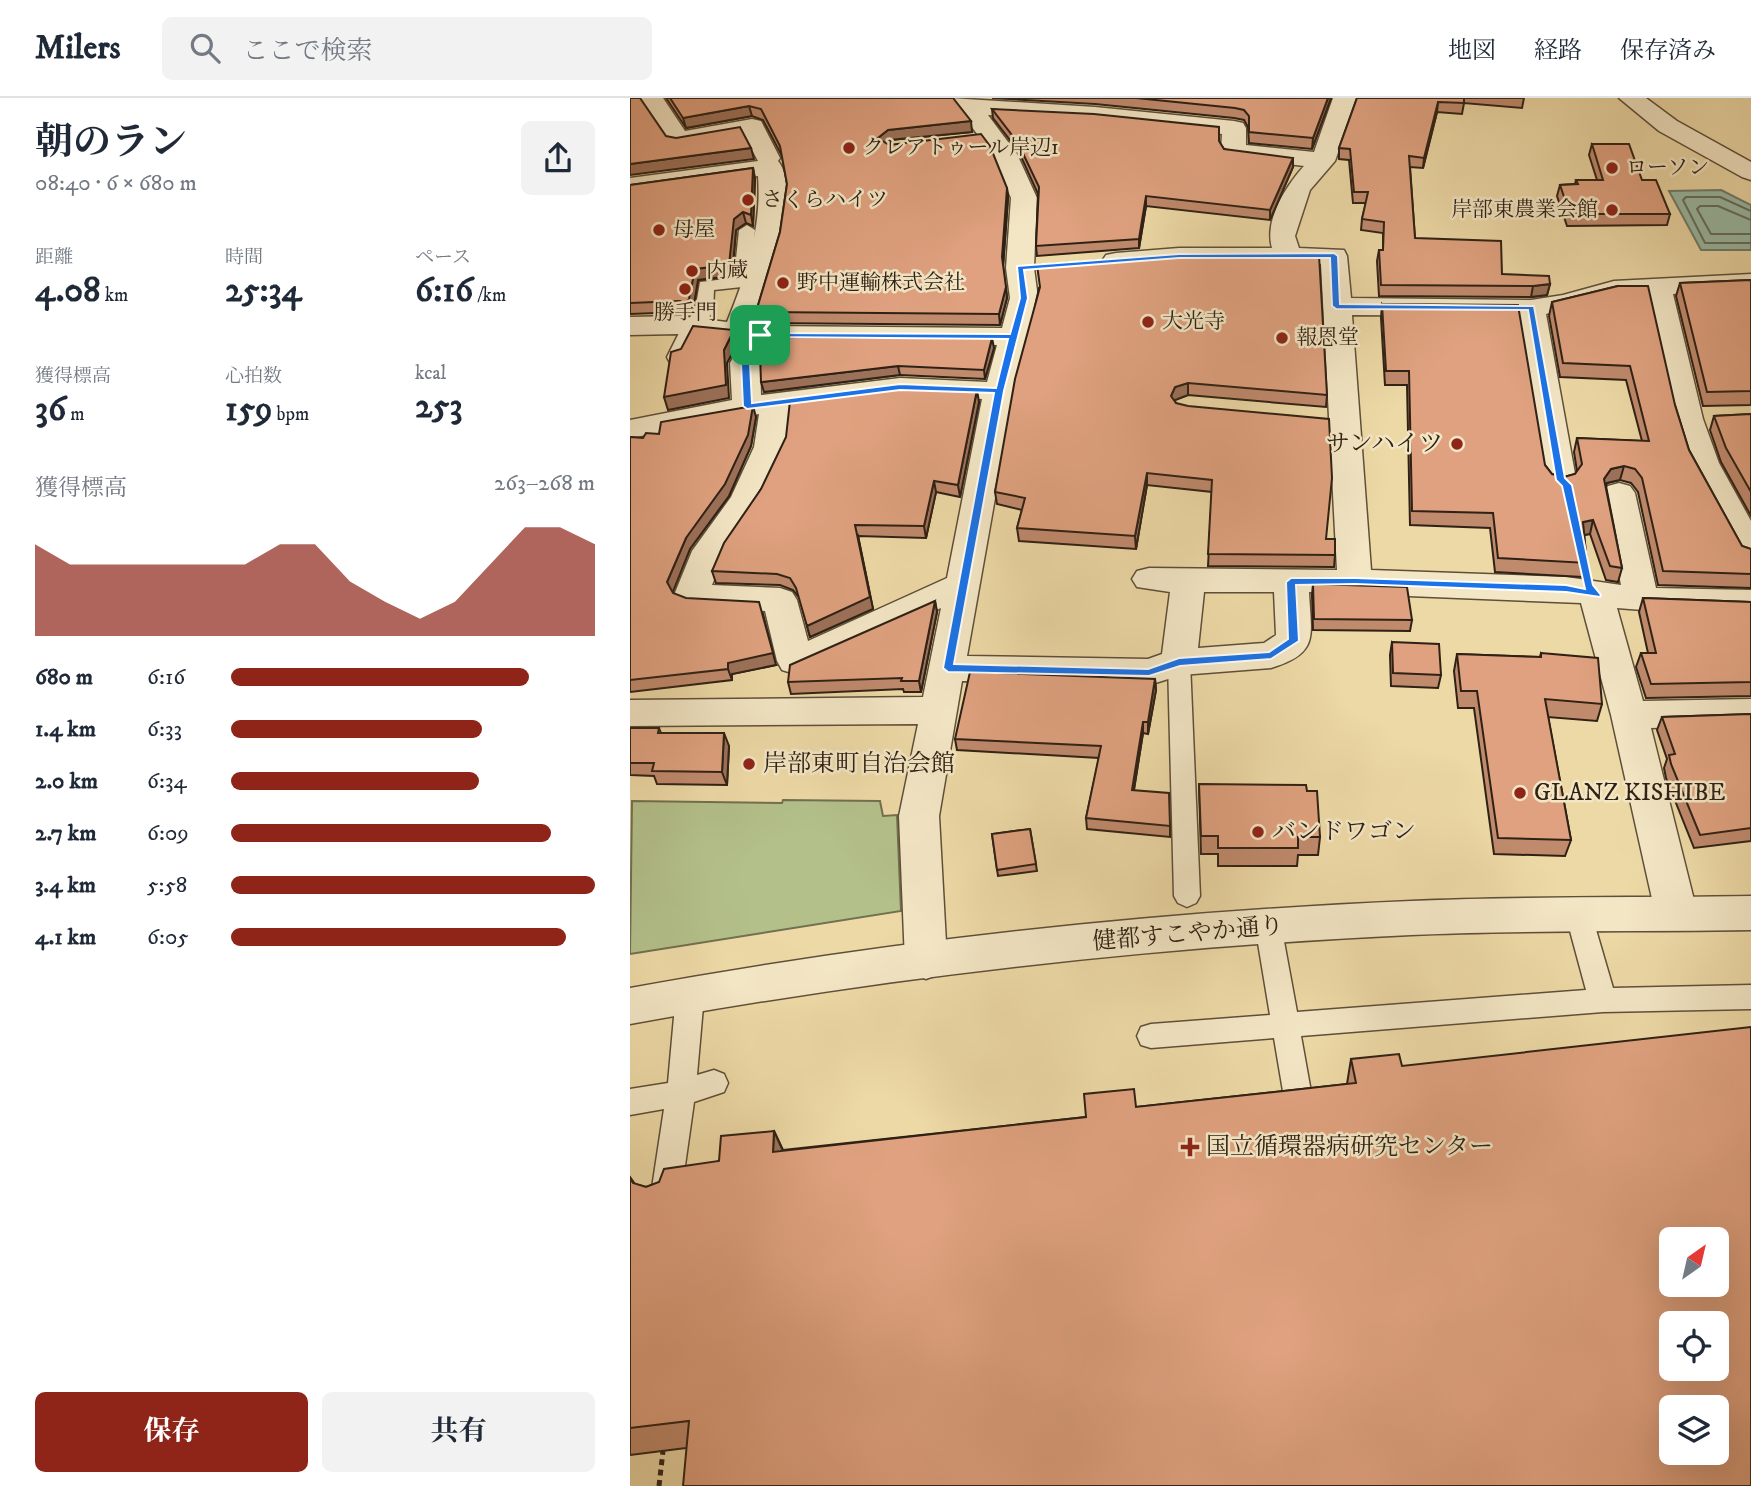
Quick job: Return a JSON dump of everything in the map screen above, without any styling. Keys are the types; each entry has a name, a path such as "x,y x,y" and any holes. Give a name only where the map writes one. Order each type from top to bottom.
{"street":[{"path":"652,98 678,139 752,126 768,158"},
{"path":"1288,256 1282,236 1298,188 1323,161 1345,98"},
{"path":"1631,98 1668,126 1751,172"},
{"path":"926,961 919,816 999,391 1033,267 1024,198 1004,154 980,138 966,102 1234,128 1233,151 1323,161"},
{"path":"699,136 720,176"},
{"path":"630,186 720,176 770,167 775,198 745,363 762,405 770,447 746,499 709,551 691,595 780,600 795,661 962,585"},
{"path":"1086,263 1179,256 1334,256 1336,306 1331,420 1355,581"},
{"path":"1336,306 1531,308 1566,303 1614,289 1751,282"},
{"path":"1657,285 1701,419 1703,463 1751,551"},
{"path":"1531,308 1560,480"},
{"path":"630,327 691,327 749,333 1013,337"},
{"path":"630,429 762,405 900,387 999,391"},
{"path":"1619,493 1641,598"},
{"path":"1149,579 1355,581 1566,589 1596,595 1690,603 1751,602"},
{"path":"1179,662 1188,581"},
{"path":"948,668 1149,672 1179,662 1271,655 1294,641 1291,582"},
{"path":"1596,595 1629,715 1676,912"},
{"path":"630,713 941,710"},
{"path":"1629,715 1751,712"},
{"name":"健都すこやか通り","path":"630,1006 926,961 1268,925 1413,918 1676,912 1751,913"}],"lane":[{"path":"676,357 691,327 704,312 706,286 742,282 747,230"},
{"path":"1179,662 1187,896"},
{"path":"1579,916 1603,1000"},
{"path":"1268,925 1299,1103"},
{"path":"664,1201 681,1093 690,995"},
{"path":"1151,1036 1285,1023 1603,1000 1751,997"},
{"path":"630,1101 681,1093 715,1083"}],"path":[{"path":"659,1486 663,1451"}],"green space":[{"path":"783,800 880,801 883,816 897,815 901,911 630,954 632,801 782,803"}],"water":[{"path":"1721,190 1751,205 1751,250 1701,250 1669,191"}],"building":[{"path":"630,98 640,98 666,136 676,138 740,127 751,148 630,164"},
{"path":"670,98 953,98 971,121 888,130 878,138 889,145 981,134 990,146 1007,188 1002,257 1006,287 999,314 756,312 780,232 787,184 780,146 761,109 749,106 683,118"},
{"path":"1136,98 1328,98 1313,138 1249,132 1249,116 1244,110"},
{"path":"1357,98 1464,98 1464,103 1438,102 1424,158 1409,156 1415,238 1501,241 1502,274 1549,276 1550,284 1381,285 1379,250 1383,250 1384,222 1362,219 1368,192 1354,192 1350,149 1339,148"},
{"path":"992,109 1094,114 1219,127 1219,141 1224,149 1293,158 1270,210 1146,196 1139,239 1036,246 1039,187 1018,143"},
{"path":"1592,144 1629,144 1642,180 1656,180 1670,214 1570,214 1560,185 1578,184 1576,180 1603,180"},
{"path":"753,168 751,215 743,212 734,219 729,265 695,269 689,299 685,304 680,301 630,303 630,185"},
{"path":"1319,255 1327,395 1188,383 1175,387 1171,396 1176,403 1188,406 1329,419 1332,478 1326,539 1335,539 1335,555 1208,554 1212,480 1147,473 1135,536 1017,528 1025,498 995,492 1015,379 1040,287 1037,265 1146,257"},
{"path":"1751,280 1751,391 1707,392 1680,283"},
{"path":"1618,286 1648,286 1675,405 1689,450 1742,546 1751,549 1751,574 1663,571 1642,478 1635,469 1624,466 1611,469 1604,479 1622,568 1610,566 1593,520 1583,522 1587,563 1498,558 1493,513 1412,511 1409,371 1386,371 1382,304 1518,305 1545,465 1552,474 1564,477 1575,474 1582,464 1577,438 1649,441 1630,366 1563,363 1552,302"},
{"path":"693,326 734,330 724,350 726,385 664,397 671,352 681,349"},
{"path":"769,337 992,338 984,370 898,366 761,382 760,354"},
{"path":"898,387 977,390 958,485 934,481 924,526 855,525 870,597 807,626 796,588 790,578 777,574 712,571 724,543 761,489 786,437 790,401"},
{"path":"753,406 748,435 725,484 686,538 667,582 673,593 686,598 759,602 773,653 728,663 728,669 630,680 630,437 643,438 646,433 659,434 661,422"},
{"path":"1751,414 1751,492 1726,448 1714,416"},
{"path":"1313,584 1407,587 1412,620 1314,619"},
{"path":"1643,598 1751,602 1751,682 1651,684 1641,653 1656,653"},
{"path":"935,601 919,681 901,681 902,678 788,682 790,665"},
{"path":"1392,642 1439,644 1441,675 1393,673"},
{"path":"1541,653 1598,658 1602,704 1545,699 1571,840 1498,838 1477,691 1461,691 1457,654 1541,657"},
{"path":"970,672 1155,679 1148,722 1143,722 1132,790 1169,793 1170,826 1086,818 1101,746 955,739"},
{"path":"1751,714 1751,828 1700,835 1671,764 1669,755 1675,754 1662,717"},
{"path":"630,728 659,728 658,733 724,733 722,772 652,771 654,763 630,763"},
{"name":"バンドワゴン","path":"1199,784 1306,785 1307,791 1317,791 1320,837 1298,837 1298,848 1218,848 1218,836 1201,836"},
{"path":"1030,829 1036,864 997,870 992,834"},
{"name":"国立循環器病研究センター","path":"1751,1027 1751,1486 683,1486 689,1421 630,1428 630,1178 633,1183 646,1187 659,1182 664,1169 719,1161 721,1136 774,1131 773,1152 1086,1117 1084,1094 1134,1089 1136,1107 1356,1083 1351,1059 1399,1054 1402,1066"}],"place":[{"name":"クレアトゥール岸辺1","path":"849,148"},
{"name":"ローソン","path":"1612,168"},
{"name":"さくらハイツ","path":"748,200"},
{"name":"岸部東農業会館","path":"1612,210"},
{"name":"母屋","path":"659,230"},
{"name":"内蔵","path":"692,271"},
{"name":"野中運輸株式会社","path":"783,283"},
{"name":"勝手門","path":"685,289"},
{"name":"大光寺","path":"1148,322"},
{"name":"報恩堂","path":"1282,338"},
{"name":"サンハイツ","path":"1457,444"},
{"name":"岸部東町自治会館","path":"749,764"},
{"name":"GLANZ KISHIBE","path":"1520,793"},
{"name":"バンドワゴン","path":"1258,832"},
{"name":"国立循環器病研究センター","path":"1190,1147"}],"route":[{"path":"760,335 745,363 747,406 900,387 999,391 1024,298 1020,268 1179,256 1334,256 1336,306 1531,308 1560,480 1567,485 1588,586 1596,595 1566,589 1355,581 1291,582 1294,641 1271,655 1179,662 1149,672 948,668 999,391 1013,337 760,335"}]}
